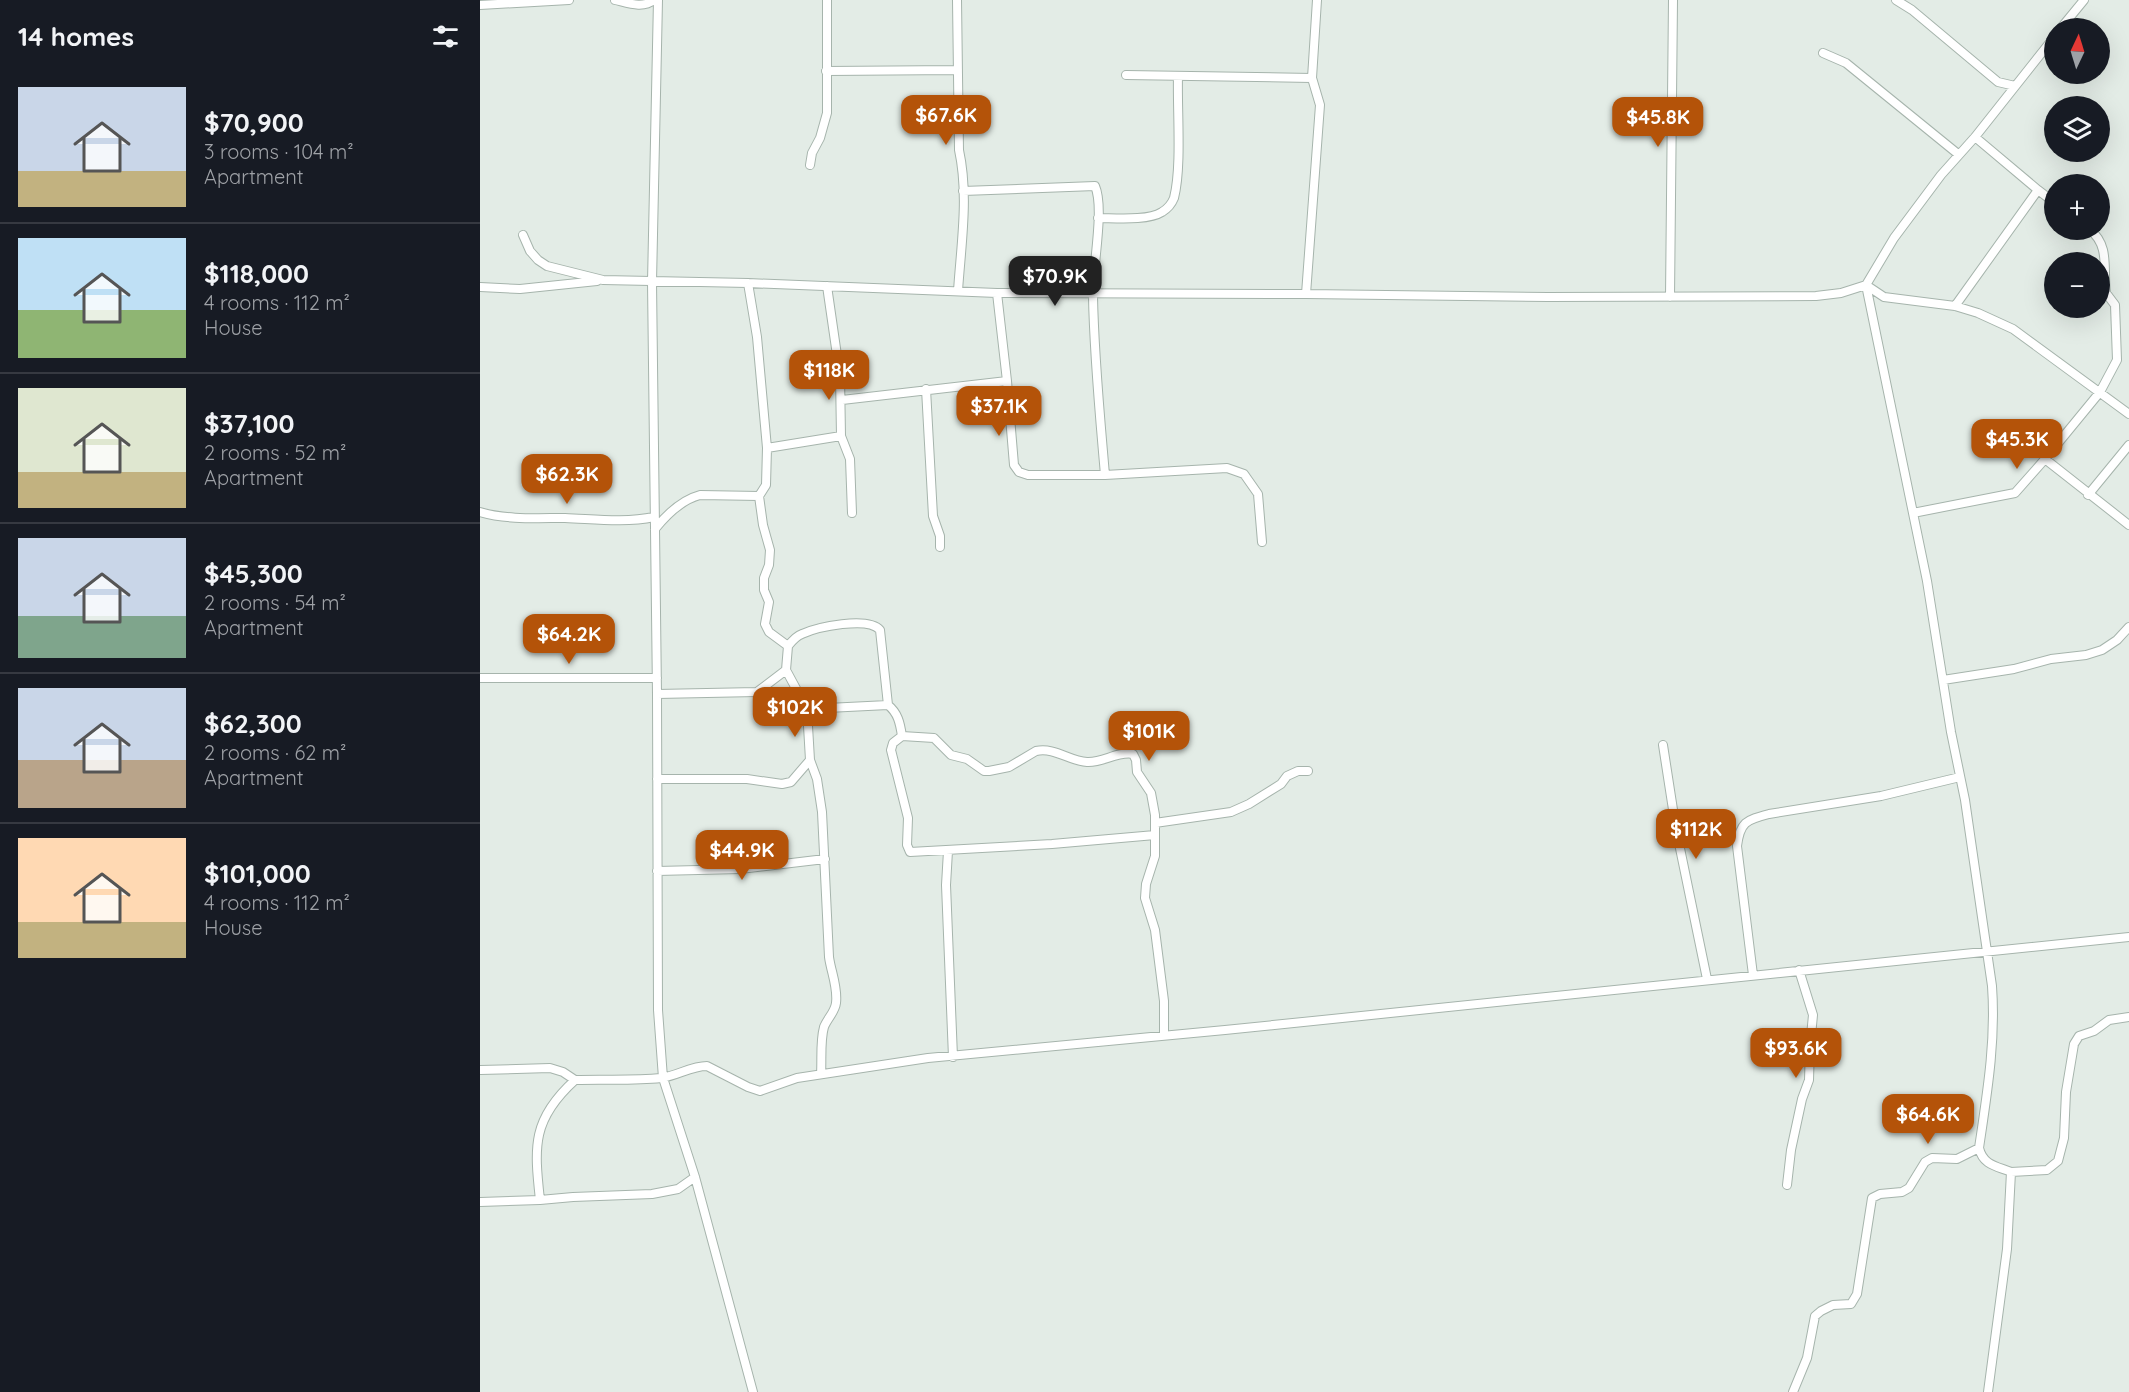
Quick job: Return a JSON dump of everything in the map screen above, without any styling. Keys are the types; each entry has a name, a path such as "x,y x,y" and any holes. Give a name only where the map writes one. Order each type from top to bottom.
{"street":[{"path":"480,4 569,0"},
{"path":"615,0 639,5 650,4 656,0"},
{"path":"656,0 652,282 658,1011 663,1078 695,1177 753,1392"},
{"path":"810,165 812,153 820,138 827,113 827,0"},
{"path":"957,0 959,150 963,191 958,291"},
{"path":"1306,294 1320,105 1312,78 1317,0"},
{"path":"1670,297 1672,0"},
{"path":"1896,0 1912,10 1998,81 2015,86"},
{"path":"2069,18 2084,0"},
{"path":"480,287 520,289 603,280 748,282 997,294 1670,297 1816,296 1841,293 1866,285 1894,238 1958,154 1975,137 2044,50"},
{"path":"1823,53 1846,63 1958,154"},
{"path":"826,71 958,70"},
{"path":"1126,75 1312,78"},
{"path":"1098,218 1152,217 1163,212 1171,203 1174,197 1177,158 1178,77"},
{"path":"1975,137 2044,194"},
{"path":"963,191 1095,186 1098,218 1093,294 1105,476"},
{"path":"1955,306 2038,190"},
{"path":"523,235 531,251 547,266 603,280"},
{"path":"1913,513 2015,493 2100,392 2118,360 2116,309 2106,293 2104,254 2100,240"},
{"path":"748,282 757,337 767,448 766,485 759,496 763,525 770,550 769,565 764,578 764,591 769,602 765,624 769,632 788,646"},
{"path":"1866,285 1884,297 1955,306 1978,313 2013,329 2129,414"},
{"path":"1866,285 1929,591 1987,951 1994,1013 1979,1148 1981,1158 2011,1172 2047,1170 2058,1161 2064,1137 2066,1092 2074,1044 2079,1036 2094,1031 2109,1020 2129,1017"},
{"path":"827,286 842,400 841,436 850,459 852,513"},
{"path":"997,294 1014,465 1019,472 1028,475 1105,476 1227,468 1244,474 1258,494 1262,542"},
{"path":"842,400 1007,381"},
{"path":"926,389 933,516 940,536 940,547"},
{"path":"767,448 841,436"},
{"path":"2088,495 2129,445"},
{"path":"2045,459 2129,525"},
{"path":"655,529 667,515 692,497 700,495 759,496"},
{"path":"480,512 513,517 613,520 639,520 654,517"},
{"path":"821,1074 823,1034 825,1025 837,1005 836,987 829,957 822,812 817,779 810,760 807,709 786,670 788,646 803,633 820,629 861,623 877,626 882,642 888,705"},
{"path":"1943,680 2014,669 2051,658 2086,655 2102,650 2129,627"},
{"path":"657,694 757,692 786,670"},
{"path":"480,678 657,678"},
{"path":"807,709 888,705 895,711 900,722 902,736"},
{"path":"1155,835 910,852 908,850 908,818 891,750 893,743 902,736 934,738 951,755 967,759 984,771 1009,768 1041,750 1050,750 1085,762 1094,762 1128,753 1133,754 1137,772 1152,798 1155,823 1155,835 1155,856 1146,884 1145,898 1155,930 1164,1001 1164,1035"},
{"path":"1663,745 1676,829 1707,979"},
{"path":"657,779 747,779 782,784 791,782 810,760"},
{"path":"1155,823 1231,812 1249,804 1281,784 1287,776 1298,771 1308,771"},
{"path":"1753,975 1737,846 1739,832 1745,822 1768,814 1881,795 1960,777"},
{"path":"948,851 947,905 953,1057"},
{"path":"657,871 740,868 825,859"},
{"path":"480,1070 550,1068 563,1072 575,1080 631,1080 663,1078 700,1066 707,1066 760,1091 797,1078 928,1058 2129,937"},
{"path":"1786,1185 1791,1149 1802,1099 1809,1080 1809,1046 1813,1015 1799,970"},
{"path":"540,1200 536,1159 541,1125 557,1096 575,1080"},
{"path":"1794,1392 1807,1358 1815,1316 1833,1305 1851,1304 1857,1294 1872,1198 1880,1194 1902,1192 1909,1188 1925,1162 1932,1158 1957,1159 1979,1148"},
{"path":"1988,1392 2007,1249 2011,1172"},
{"path":"480,1202 652,1194 678,1189 695,1177"}]}
